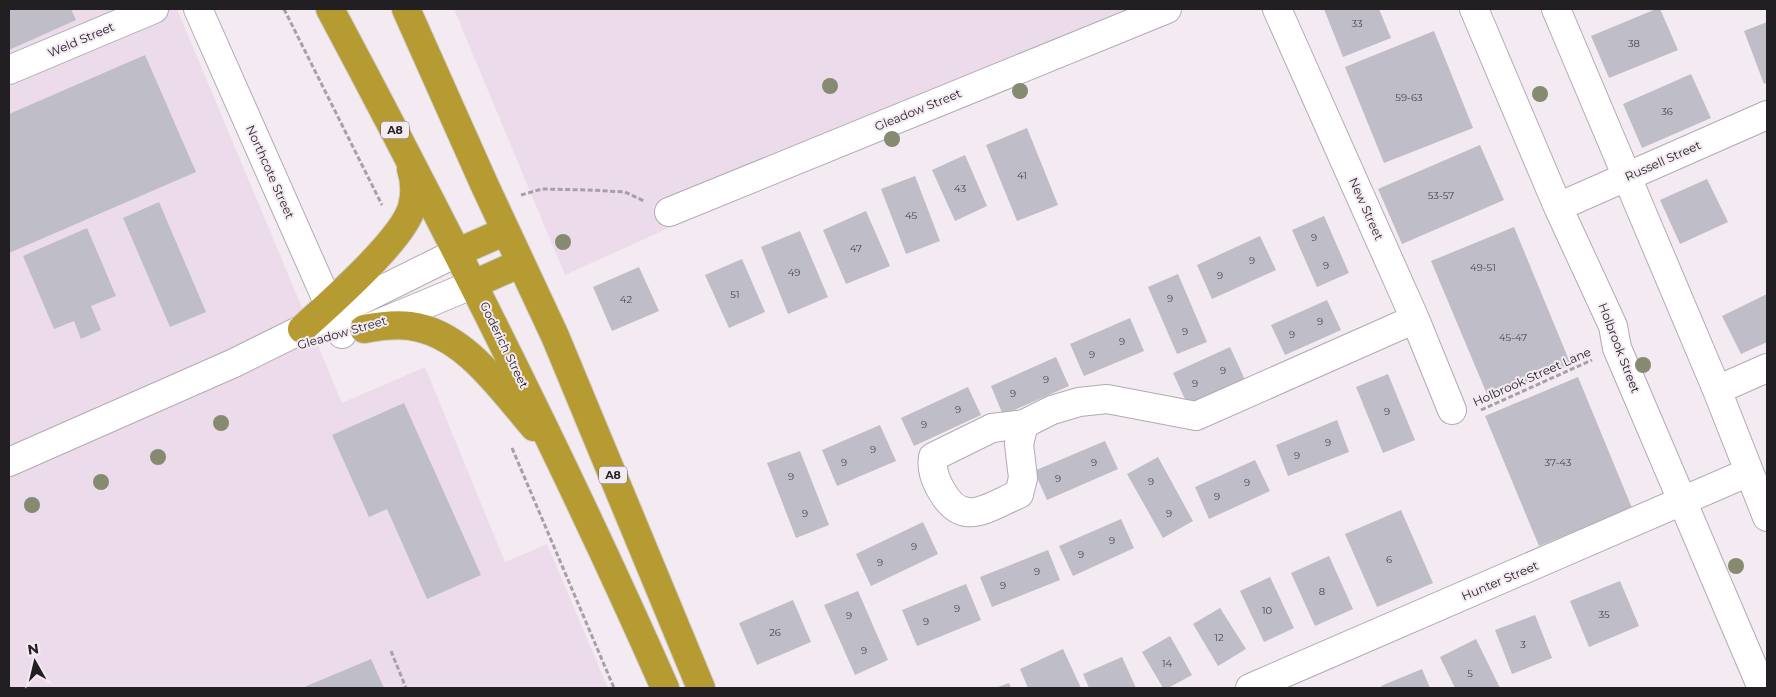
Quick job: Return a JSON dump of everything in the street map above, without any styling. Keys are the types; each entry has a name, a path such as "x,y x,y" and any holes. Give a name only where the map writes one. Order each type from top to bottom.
{"highway":[{"name":"Goderich Street","path":"330,9 474,284 611,566 665,688"},
{"name":"A8","path":"406,9 493,204 555,336 701,688"},
{"path":"342,320 388,244 408,217 413,202 414,184 403,146"},
{"path":"458,252 506,231"},
{"path":"474,284 521,263"},
{"path":"302,329 342,320 413,326 448,339 469,355 556,452"}],"street":[{"name":"Weld Street","path":"9,70 154,9"},
{"name":"Northcote Street","path":"198,9 342,320"},
{"name":"Gleadow Street","path":"669,212 1167,9"},
{"name":"New Street","path":"1277,9 1415,319 1452,410"},
{"name":"Holbrook Street","path":"1474,9 1558,207 1613,326 1617,348 1762,688"},
{"path":"1556,9 1717,390 1767,517"},
{"name":"Russell Street","path":"1558,207 1767,115"},
{"name":"Gleadow Street","path":"342,320 458,252"},
{"name":"Gleadow Street","path":"9,462 234,364 342,320 474,284"},
{"path":"1024,424 1052,410 1078,402 1107,399 1196,416 1415,319"},
{"name":"Gleadow Street","path":"234,364 302,329"},
{"path":"1717,390 1767,368"},
{"name":"Hunter Street","path":"1250,688 1682,503 1749,472"}],"path":[{"path":"493,204 542,189 625,192 669,212"},
{"name":"Holbrook Street Lane","path":"1452,410 1470,414 1617,348"},
{"path":"390,651 406,688"}],"shaded area":[{"path":"9,9 177,9 342,403 425,367 505,562 547,544 608,688 9,688"},
{"path":"454,9 1151,9 565,275"}],"building":[{"path":"9,9 71,9 76,20 9,50"},
{"path":"1324,9 1379,9 1391,38 1343,57"},
{"path":"1660,9 1678,50 1609,78 1591,36"},
{"path":"1767,22 1767,82 1764,84 1744,31"},
{"path":"1434,31 1473,128 1384,163 1345,67"},
{"path":"145,55 196,172 9,253 9,114"},
{"path":"1691,74 1711,118 1642,148 1623,104"},
{"path":"1027,128 1058,205 1017,221 986,145"},
{"path":"1480,145 1504,200 1402,244 1378,189"},
{"path":"965,155 987,206 955,221 932,170"},
{"path":"915,176 940,241 906,254 881,189"},
{"path":"1707,179 1728,222 1680,244 1660,200"},
{"path":"159,202 206,312 170,327 123,218"},
{"path":"866,211 890,266 846,284 823,230"},
{"path":"1324,216 1349,273 1317,287 1292,230"},
{"path":"1514,227 1571,365 1489,399 1431,261"},
{"path":"87,228 116,296 91,306 101,330 81,339 74,321 54,329 23,256"},
{"path":"800,231 828,297 788,314 761,247"},
{"path":"1260,236 1276,270 1212,299 1197,265"},
{"path":"742,259 765,312 729,328 705,275"},
{"path":"639,267 659,311 612,331 593,287"},
{"path":"1178,274 1207,342 1177,354 1148,287"},
{"path":"1767,294 1767,342 1741,354 1722,316"},
{"path":"1327,300 1341,330 1285,355 1271,325"},
{"path":"1130,318 1144,351 1084,376 1070,344"},
{"path":"1230,347 1245,380 1188,406 1173,373"},
{"path":"1056,357 1069,386 1003,415 991,386"},
{"path":"1388,374 1415,440 1383,453 1356,387"},
{"path":"1578,377 1632,508 1539,546 1485,416"},
{"path":"968,387 981,415 914,446 901,418"},
{"path":"404,403 481,575 427,599 387,509 369,517 332,435"},
{"path":"1337,420 1349,452 1288,476 1276,445"},
{"path":"880,425 896,461 837,486 822,450"},
{"path":"1105,441 1118,469 1047,500 1034,471"},
{"path":"800,451 829,525 796,538 767,463"},
{"path":"1158,457 1193,521 1163,538 1127,474"},
{"path":"1255,460 1270,491 1209,519 1195,487"},
{"path":"1401,510 1433,583 1377,607 1345,534"},
{"path":"1121,519 1134,548 1073,576 1059,546"},
{"path":"923,522 938,554 871,586 856,554"},
{"path":"1048,550 1060,580 992,607 980,577"},
{"path":"1329,556 1353,609 1315,626 1291,573"},
{"path":"1270,577 1294,628 1264,642 1240,591"},
{"path":"1620,581 1639,626 1589,647 1570,601"},
{"path":"966,584 981,620 917,646 902,610"},
{"path":"858,591 888,660 855,675 824,605"},
{"path":"793,600 811,642 757,665 739,623"},
{"path":"1220,608 1246,649 1218,666 1193,624"},
{"path":"1535,615 1552,658 1512,674 1495,630"},
{"path":"1170,636 1192,675 1168,688 1163,688 1142,652"},
{"path":"1476,639 1500,688 1455,688 1440,657"},
{"path":"1063,649 1081,688 1028,688 1020,669"},
{"path":"1122,657 1136,688 1089,688 1083,674"},
{"path":"371,659 384,688 302,688"},
{"path":"1422,669 1430,688 1382,688 1381,686"},
{"path":"1009,683 1011,688 995,688"}]}
